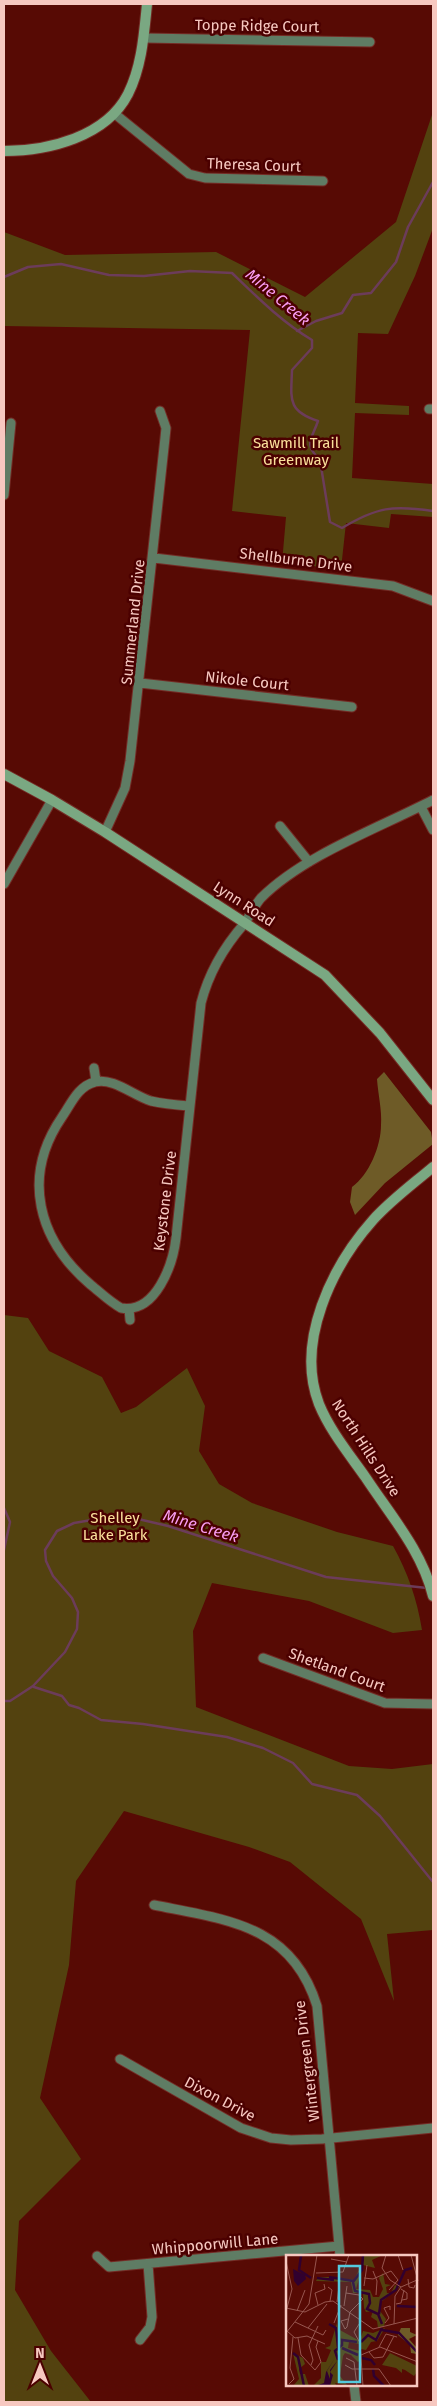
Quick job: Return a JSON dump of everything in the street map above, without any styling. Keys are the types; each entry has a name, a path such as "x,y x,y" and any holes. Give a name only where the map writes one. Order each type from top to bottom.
{"main road":[{"path":"4,150 41,148 70,141 115,114 128,94 144,38 147,4"},
{"name":"Lynn Road","path":"4,774 105,832 325,975 380,1033 433,1100"},
{"name":"North Hills Drive","path":"433,1167 374,1219 345,1258 327,1295 320,1316 313,1344 312,1367 319,1404 328,1422 404,1532 424,1570 433,1596"}],"street":[{"name":"Toppe Ridge Court","path":"144,38 370,42"},
{"name":"Theresa Court","path":"115,114 189,174 204,178 323,181"},
{"name":"Summerland Drive","path":"105,832 124,788 140,683 166,438 166,428 160,411"},
{"path":"4,496 11,423"},
{"name":"Shellburne Drive","path":"154,558 393,586 420,594 433,601"},
{"name":"Nikole Court","path":"140,683 352,707"},
{"path":"4,884 52,800"},
{"path":"244,923 260,900 309,862 433,800"},
{"path":"421,807 433,830"},
{"path":"280,826 309,862"},
{"name":"Keystone Drive","path":"129,1310 141,1305 152,1296 169,1270 175,1246 201,1003 205,986 220,955 244,923"},
{"path":"94,1068 96,1082"},
{"path":"130,1320 129,1310 121,1308 107,1299 72,1268 50,1237 39,1199 43,1154 51,1134 75,1096 87,1085 96,1082 106,1081 151,1101 189,1106"},
{"name":"Shetland Court","path":"263,1658 385,1703 433,1704"},
{"name":"Wintergreen Drive","path":"154,1906 186,1912 263,1933 282,1947 296,1962 311,1987 317,2006 340,2255"},
{"name":"Dixon Drive","path":"120,2059 242,2128 271,2138 290,2140 330,2138 433,2128"},
{"name":"Whippoorwill Lane","path":"98,2256 109,2267 339,2246"},
{"path":"140,2340 150,2327 152,2317 148,2264"},
{"path":"354,2386 356,2402"}],"green space":[{"name":"Sawmill Trail Greenway","path":"433,112 433,228 415,276 388,334 358,333 355,403 409,406 409,415 355,413 352,478 433,484 433,517 391,514 389,528 346,523 341,569 282,563 286,517 232,511 250,330 4,326 4,232 65,255 216,252 305,297 396,222"},
{"name":"Shelley Lake Park","path":"4,1315 28,1318 49,1351 102,1377 121,1413 136,1407 187,1368 205,1406 199,1451 219,1484 252,1503 337,1532 393,1546 398,1556 411,1586 422,1630 393,1633 309,1601 212,1583 193,1631 196,1707 349,1766 392,1769 433,1764 433,1930 387,1934 394,2001 361,1919 290,1862 249,1847 124,1811 76,1881 69,1965 40,2098 81,2159 19,2221 15,2290 51,2351 91,2402 4,2402"}],"shaded area":[{"path":"384,1072 431,1132 433,1144 385,1183 355,1215 350,1202 352,1187 369,1168 379,1142 381,1119 377,1079"}],"waterway":[{"path":"297,331 316,321 342,313 353,295 371,293 396,262 408,227 433,182"},
{"name":"Mine Creek","path":"4,277 28,267 61,264 109,275 144,276 190,271 232,273 280,317 312,340 312,348 292,370 291,389 293,403 296,408 301,413 318,421 310,445 320,460 330,522 342,528 365,516 386,509 407,508 433,511"},
{"path":"4,1508 10,1522 4,1550"},
{"name":"Mine Creek","path":"4,1701 10,1701 33,1686 65,1652 77,1629 78,1612 72,1598 53,1576 46,1561 45,1550 57,1531 74,1523 121,1515 168,1526 326,1577 427,1588"},
{"path":"34,1687 62,1696 69,1705 79,1708 101,1720 143,1724 227,1737 263,1748 293,1763 312,1784 357,1795 380,1816 433,1882"}]}
